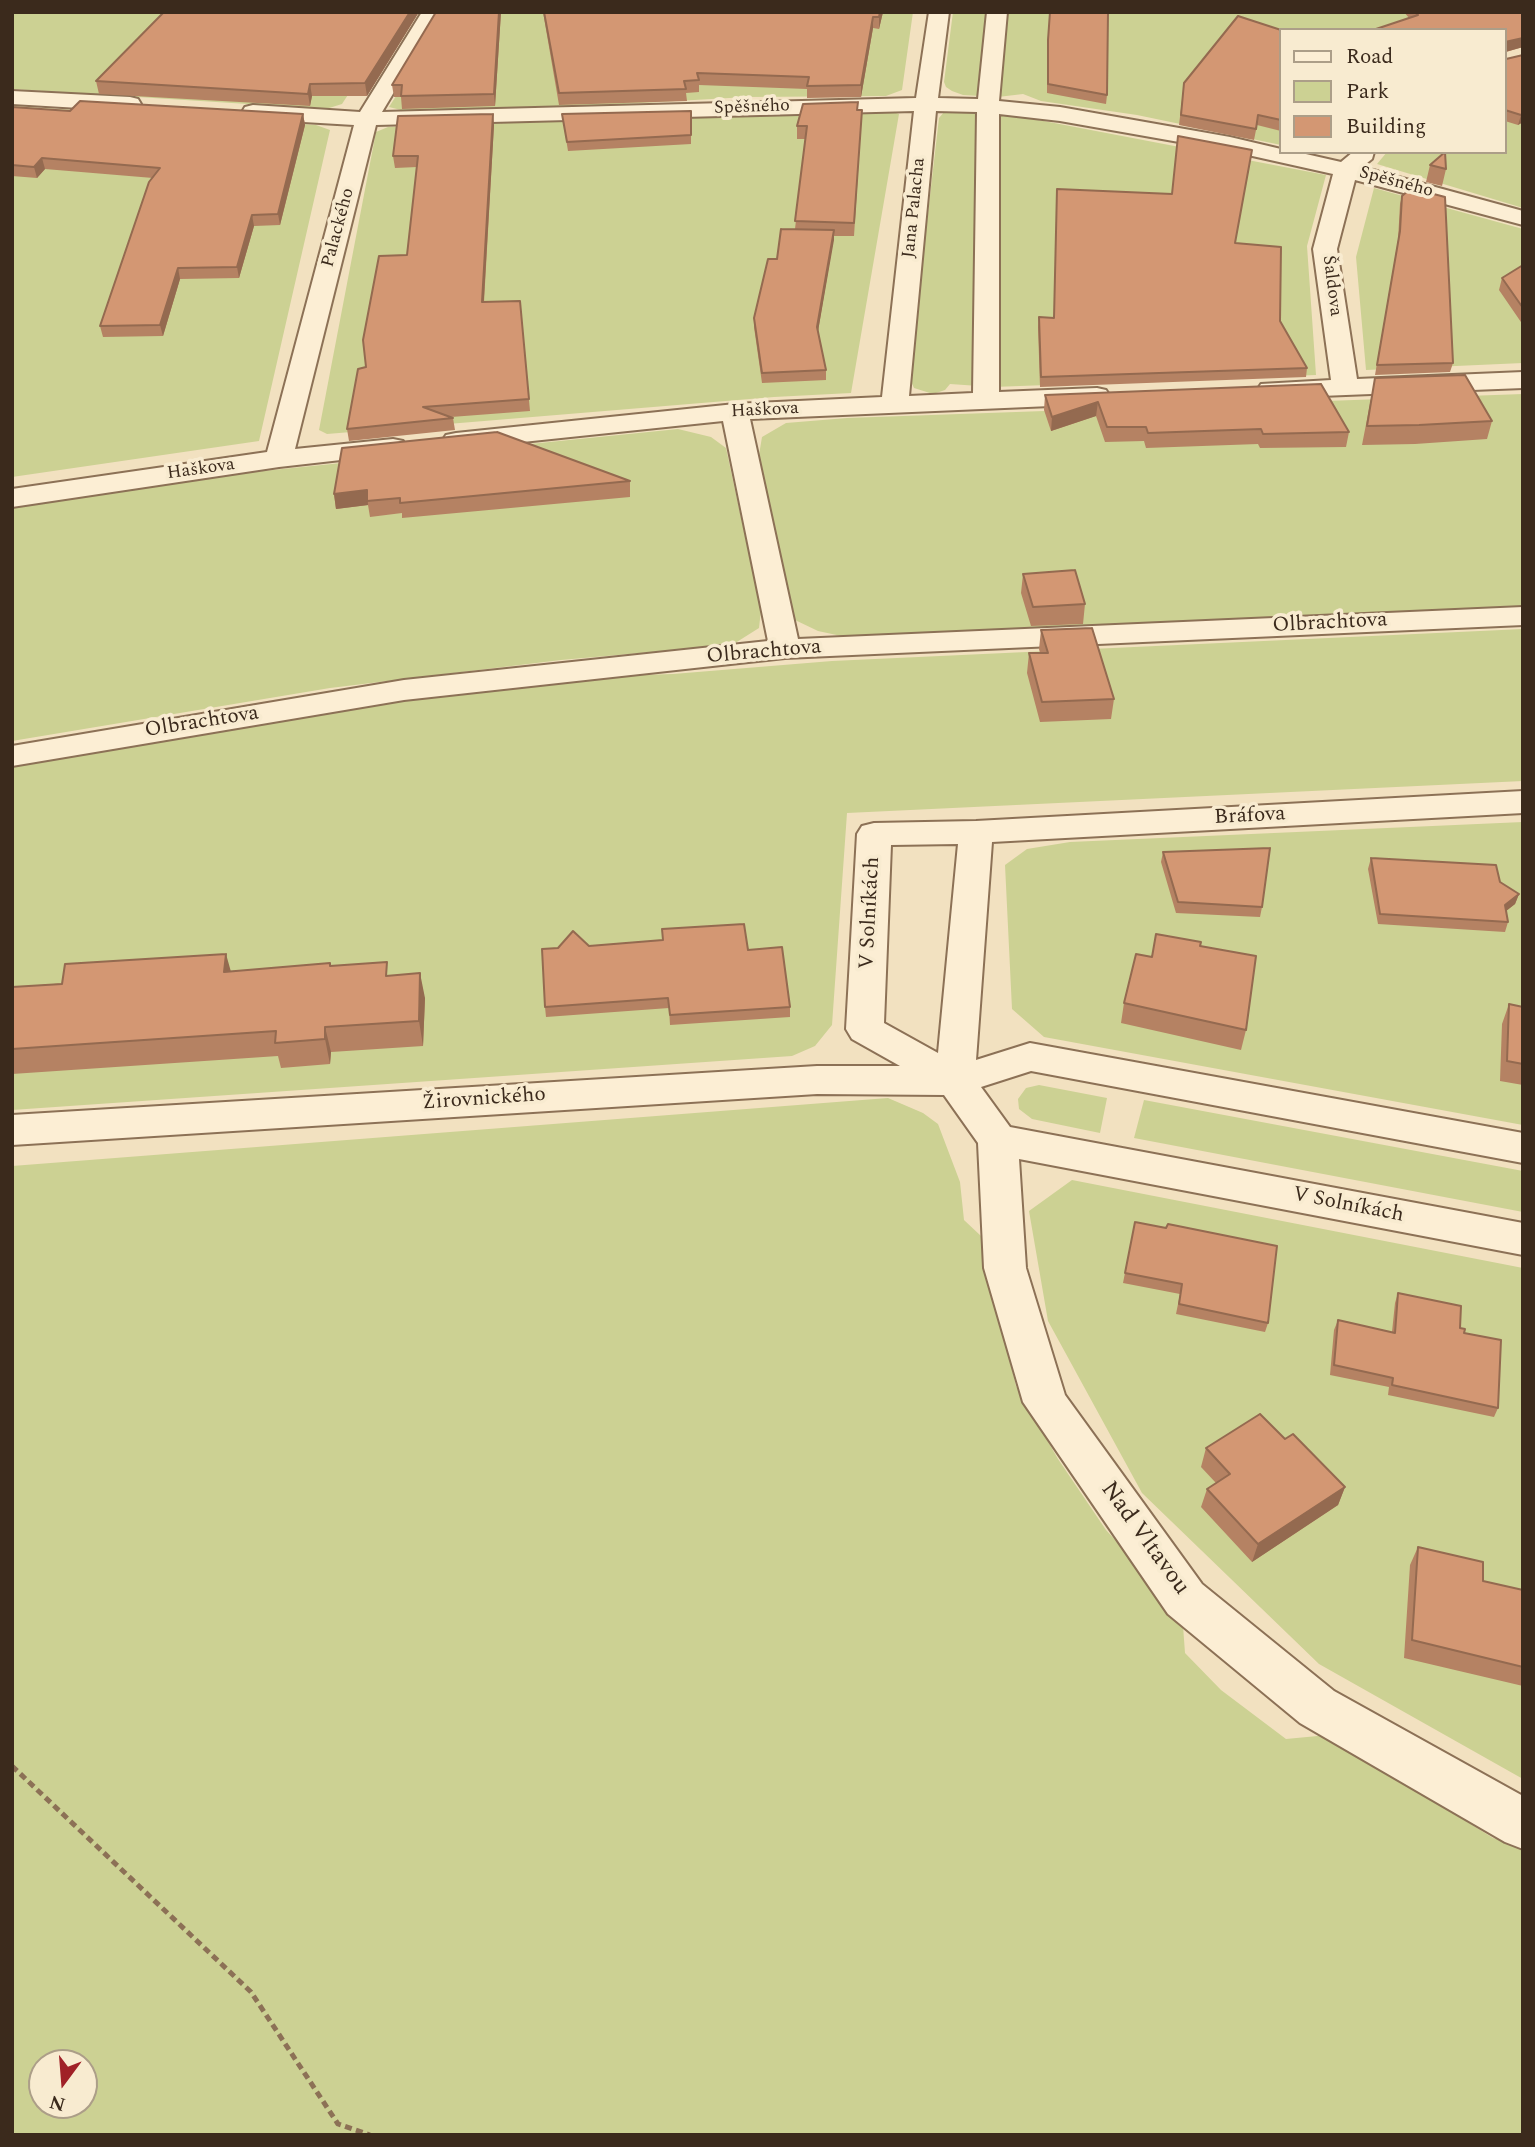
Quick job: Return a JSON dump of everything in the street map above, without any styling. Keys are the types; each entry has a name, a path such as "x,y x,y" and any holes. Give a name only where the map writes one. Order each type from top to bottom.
{"street":[{"name":"Palackého","path":"279,459 367,119 432,12"},
{"name":"Jana Palacha","path":"895,404 926,104 939,12"},
{"path":"986,400 988,106 997,12"},
{"path":"12,97 149,106"},
{"name":"Spěšného","path":"230,110 367,119 926,104 988,106 1060,114 1217,142 1346,170 1523,218"},
{"path":"1346,170 1363,154"},
{"name":"Šaldova","path":"1345,388 1325,249 1346,170"},
{"path":"1248,391 1523,380"},
{"name":"Haškova","path":"12,498 279,459 735,412 1124,395"},
{"path":"735,412 785,649"},
{"name":"Olbrachtova","path":"12,756 404,690 785,649 1523,616"},
{"name":"Bráfova","path":"976,832 1523,802"},
{"path":"976,832 956,1081 1030,1057 1523,1147"},
{"name":"V Solníkách","path":"976,832 874,834 865,1029 956,1081 998,1140 1523,1239"},
{"name":"Žirovnického","path":"12,1130 817,1080 956,1081"},
{"name":"Nad Vltavou","path":"998,1140 1004,1268 1045,1402 1185,1599 1317,1707 1523,1824"}],"path":[{"path":"12,1766 251,1992 338,2124 370,2135"}],"green space":[{"path":"12,12 402,12 342,104 326,109 12,89"},
{"path":"450,12 913,12 902,90 886,96 747,97 535,109 405,111 389,107"},
{"path":"953,12 1523,12 1507,28 1280,28 1280,145 1137,115 1041,101 1023,94 998,97 963,95 946,87 944,82"},
{"path":"1523,64 1523,208 1377,164 1385,154 1507,154 1507,69"},
{"path":"12,106 316,125 330,130 259,441 12,477"},
{"path":"888,110 899,114 851,393 327,434 319,430 376,132 388,127"},
{"path":"954,110 1028,118 1326,175 1307,246 1316,375 993,387 950,384 945,390 933,394 914,388 909,377 939,118 944,112"},
{"path":"1374,188 1523,229 1523,363 1366,370 1356,257"},
{"path":"1523,394 1523,608 846,637 818,631 795,620 759,455 762,437 786,423 847,418"},
{"path":"678,429 711,437 726,448 761,610 759,628 732,645 561,660 330,688 12,741 12,508 233,474"},
{"path":"1523,629 1523,781 847,813 832,1025 815,1046 792,1056 12,1110 12,762 360,705 608,676 673,674 832,661"},
{"path":"1523,822 1523,1125 1044,1037 1012,1009 1005,865 1027,849 1070,842"},
{"path":"1039,1085 1107,1098 1100,1133 1032,1119 1019,1109 1018,1099 1026,1088"},
{"path":"888,1098 923,1113 938,1124 960,1182 964,1220 981,1236 1016,1386 1058,1459 1106,1530 1182,1612 1185,1653 1221,1690 1286,1739 1328,1735 1493,1838 1523,1846 1523,2135 12,2135 12,1166"},
{"path":"1144,1100 1523,1171 1523,1212 1134,1138"},
{"path":"1072,1180 1523,1268 1523,1779 1319,1664 1142,1493 1048,1321 1029,1211"}],"building":[{"path":"164,12 410,12 365,83 310,84 308,94 96,81"},
{"path":"436,12 499,12 494,94 401,96 402,85 392,85"},
{"path":"544,12 880,12 879,17 873,17 861,85 807,86 809,77 697,73 699,80 684,81 686,89 559,93"},
{"path":"1050,12 1108,12 1107,95 1048,84"},
{"path":"1415,12 1523,12 1523,38 1507,42 1507,28 1379,28 1418,15"},
{"path":"1238,16 1280,30 1280,120 1258,115 1256,129 1181,115 1184,83"},
{"path":"1523,55 1523,113 1521,115 1507,111 1507,59"},
{"path":"80,101 303,114 278,214 252,215 237,267 178,268 160,325 100,326 149,182 160,168 42,158 34,167 12,165 12,107 70,111"},
{"path":"858,102 857,110 862,110 854,223 795,221 807,126 797,126 803,104"},
{"path":"691,111 691,135 567,142 562,114"},
{"path":"493,114 482,302 520,301 529,399 423,407 453,418 347,429 358,369 366,367 363,340 379,256 407,255 418,156 393,156 398,116"},
{"path":"1178,136 1252,150 1235,243 1281,247 1280,321 1307,368 1041,377 1039,317 1054,318 1057,189 1172,194"},
{"path":"1443,154 1445,154 1446,169 1430,165"},
{"path":"1411,188 1445,197 1453,363 1377,365 1400,231 1402,196"},
{"path":"781,229 834,230 817,327 826,370 762,373 754,318 768,259 777,259"},
{"path":"1523,265 1523,308 1502,278"},
{"path":"1465,375 1492,421 1367,426 1375,378"},
{"path":"1321,384 1349,432 1263,434 1261,429 1148,433 1146,427 1107,427 1098,402 1052,417 1045,395"},
{"path":"497,432 630,481 400,503 400,498 367,501 367,490 334,494 342,448"},
{"path":"1075,570 1085,604 1033,607 1023,574"},
{"path":"1092,628 1114,699 1042,702 1029,653 1048,653 1041,630"},
{"path":"1270,848 1262,907 1178,902 1163,852"},
{"path":"1371,858 1496,865 1500,882 1519,894 1505,905 1508,922 1380,914"},
{"path":"744,924 748,950 782,947 790,1007 670,1015 668,998 545,1007 542,949 558,948 573,931 589,946 663,940 662,929"},
{"path":"1156,934 1201,942 1200,946 1256,956 1246,1030 1124,1003 1136,954 1152,957"},
{"path":"226,954 224,972 330,963 330,966 387,962 386,976 420,973 419,1021 325,1027 325,1039 275,1043 276,1031 12,1049 12,987 62,984 65,964"},
{"path":"1509,1004 1523,1007 1523,1064 1507,1061"},
{"path":"1135,1222 1166,1228 1168,1224 1277,1246 1268,1323 1179,1304 1182,1284 1125,1273"},
{"path":"1398,1293 1461,1306 1460,1328 1465,1329 1464,1333 1501,1340 1498,1408 1392,1385 1393,1378 1334,1365 1338,1320 1395,1333"},
{"path":"1260,1414 1285,1439 1293,1434 1345,1487 1258,1544 1207,1489 1230,1474 1206,1448"},
{"path":"1418,1547 1483,1562 1483,1581 1523,1590 1523,1667 1412,1640"}]}
